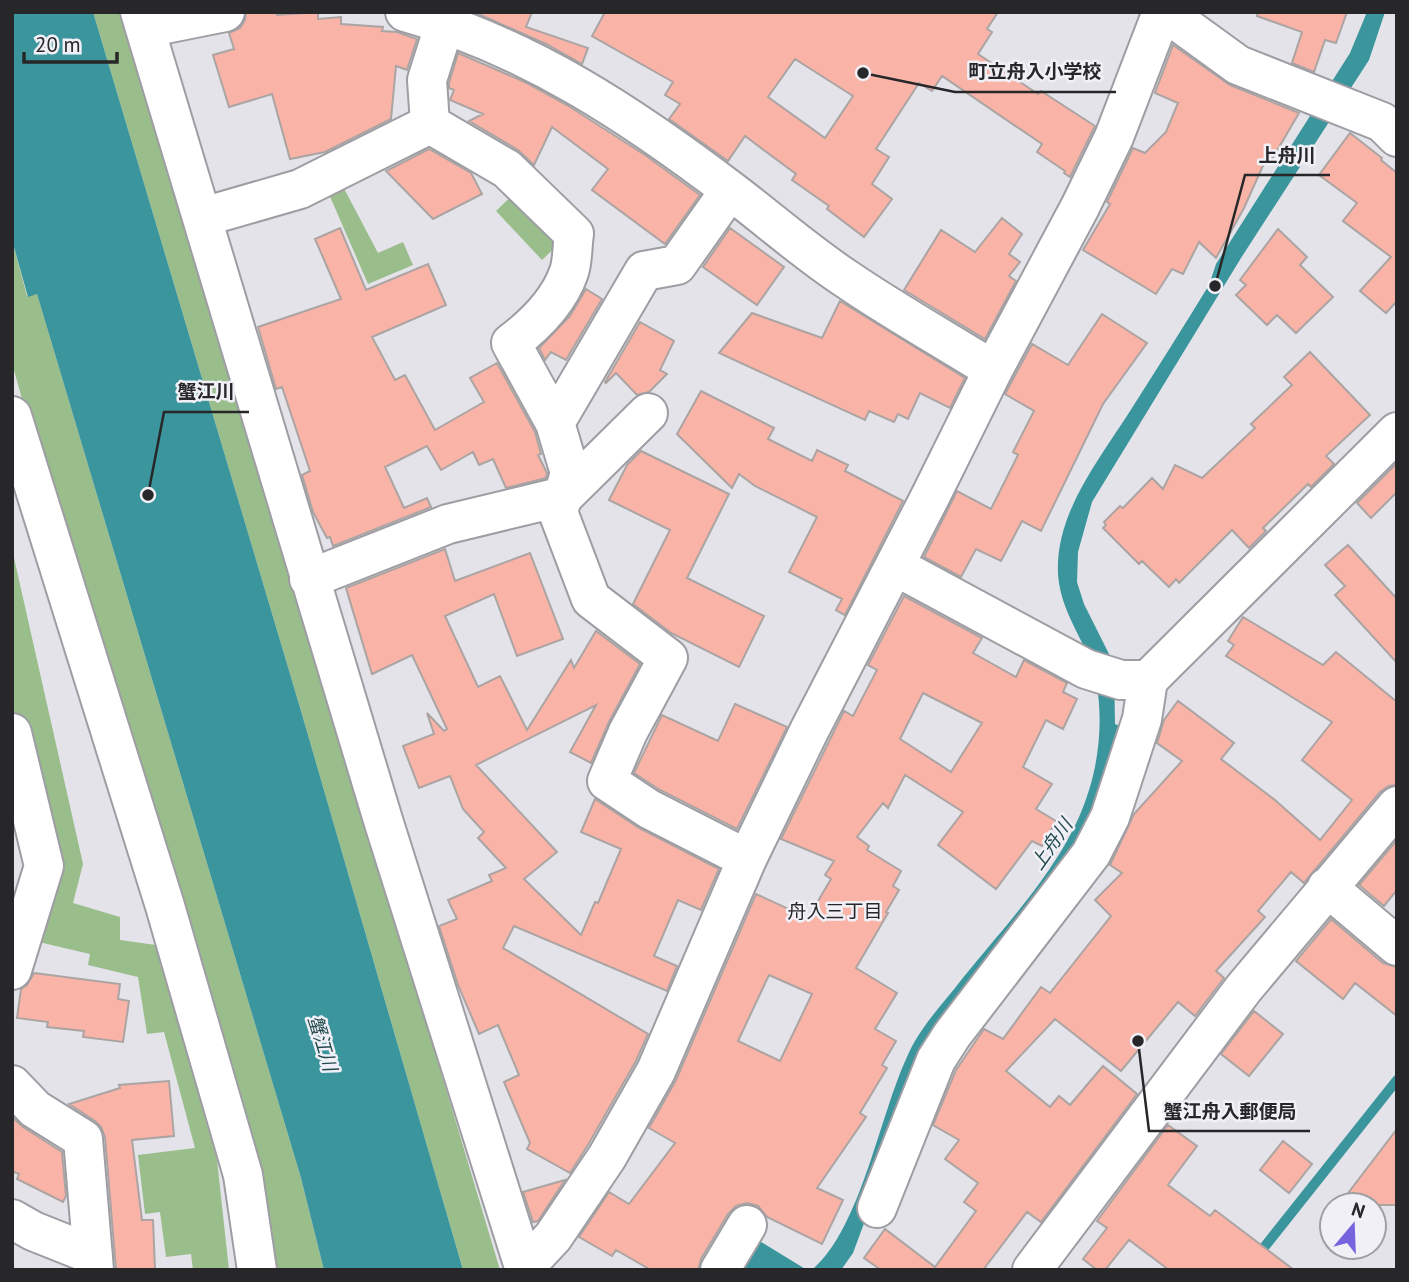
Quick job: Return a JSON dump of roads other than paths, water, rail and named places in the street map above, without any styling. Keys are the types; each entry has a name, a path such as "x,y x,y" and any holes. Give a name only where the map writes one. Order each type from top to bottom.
{"street":[{"path":"225,12 143,20 309,579 525,1269"},
{"path":"405,12 444,23 520,54 605,102 730,190 847,280 993,370"},
{"path":"525,1269 561,1226 607,1157 656,1071 747,859 809,731 993,370 1080,207 1114,137 1164,12 1238,65 1382,122 1397,137"},
{"path":"430,124 427,80 444,23"},
{"path":"203,217 300,189 430,124"},
{"path":"430,124 507,169 574,234 569,271 554,298 536,324 511,343 555,423 570,473 558,512 592,599 668,658 628,733 607,781 649,809 747,859"},
{"path":"555,423 644,271 677,265 730,190"},
{"path":"309,579 448,524 564,496 648,413"},
{"path":"12,416 165,906 239,1161 257,1270"},
{"path":"1118,676 1397,432"},
{"path":"877,1208 936,1060 952,1035 1091,854 1110,817 1142,719 1118,676 895,566"},
{"path":"12,733 44,866 12,970"},
{"path":"1032,1270 1244,988 1326,887 1397,806"},
{"path":"1326,887 1397,946"},
{"path":"12,1085 35,1109 83,1139 58,1243"},
{"path":"720,1270 747,1225"}],"water":[{"path":"12,12 93,12 301,711 463,1270 324,1270 301,1178 37,294 28,297 12,240"},
{"path":"1367,12 1385,12 1369,60 1241,258 1092,502 1078,552 1077,582 1084,604 1114,664 1115,724 1127,729 1102,812 922,1067 853,1253 841,1270 812,1270 829,1251 844,1227 897,1082 917,1038 1049,869 1079,817 1089,790 1099,739 1097,685 1087,653 1065,605 1058,574 1059,551 1072,508 1094,467 1209,285 1216,264 1350,53"},
{"path":"753,1237 807,1270 732,1270"}],"waterway":[{"path":"1258,1255 1397,1080"}],"place":[{"name":"町立舟入小学校","path":"863,73"},
{"name":"上舟川","path":"1215,286"},
{"name":"蟹江川","path":"148,495"},
{"name":"蟹江舟入郵便局","path":"1138,1041"}],"district":[{"name":"舟入三丁目","path":"835,911"}]}
